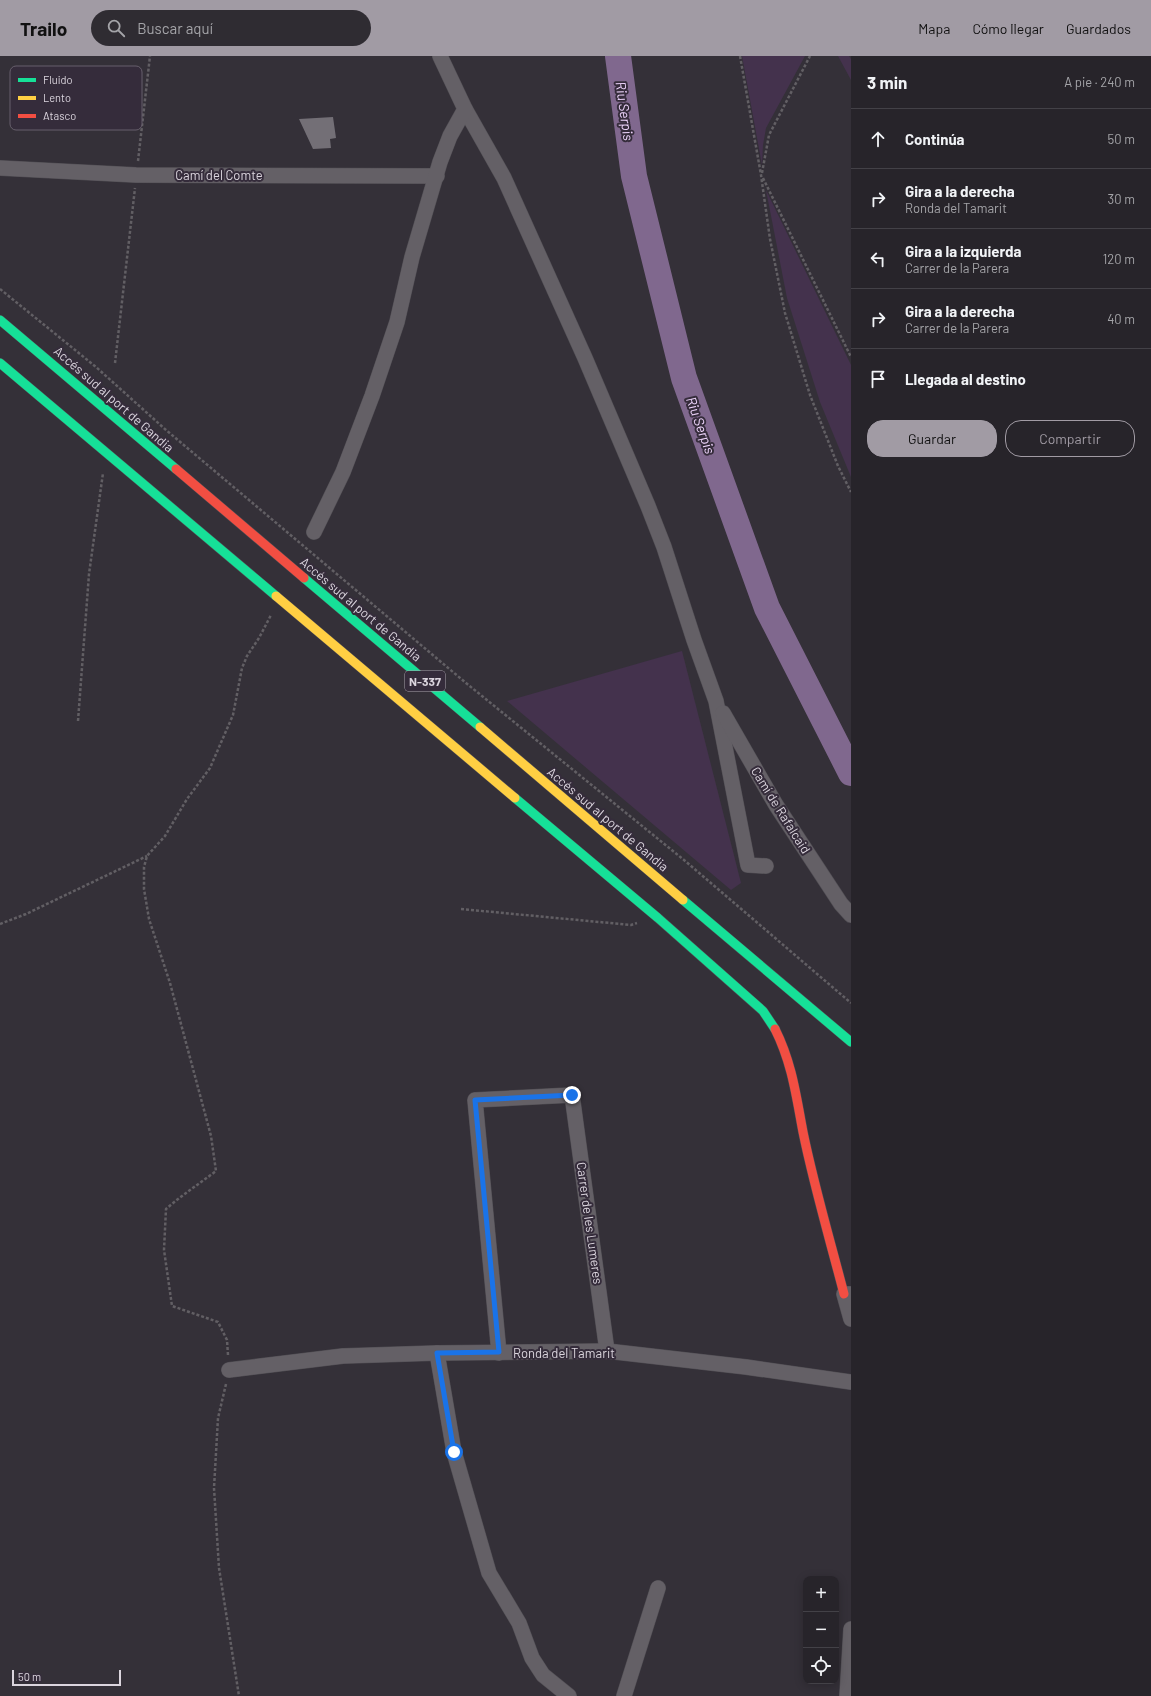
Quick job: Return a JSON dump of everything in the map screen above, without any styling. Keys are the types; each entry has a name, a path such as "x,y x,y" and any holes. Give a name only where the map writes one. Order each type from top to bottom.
{"main road":[{"name":"Accés sud al port de Gandia","path":"0,320 851,1042"},
{"path":"0,363 658,918 764,1011 786,1053 796,1090 803,1132 848,1294"}],"street":[{"path":"440,56 465,109 504,178 648,506 678,588 694,640 716,701 748,865 766,866"},
{"path":"314,532 343,472 381,369 397,322 412,257 440,162 450,136 465,109"},
{"name":"Camí del Comte","path":"0,168 136,175 437,176"},
{"name":"Camí de Rafalcaid","path":"716,701 776,805 841,904 851,915"},
{"name":"Carrer de les Lumeres","path":"499,1352 475,1100 572,1095 607,1351"},
{"path":"848,1294 851,1319"},
{"name":"Ronda del Tamarit","path":"229,1370 343,1356 437,1353 607,1351 746,1367 851,1382"},
{"path":"437,1353 454,1452 489,1573 520,1623 532,1658 543,1675 569,1696"},
{"path":"624,1696 658,1588"},
{"path":"849,1688 851,1629"}],"path":[{"path":"142,124 150,56"},
{"path":"740,56 761,175 770,239 785,313 810,395 838,466 851,492"},
{"path":"810,56 769,135 761,175 851,356"},
{"path":"115,363 141,130"},
{"path":"0,289 96,368 166,430 466,683 684,860 851,1004"},
{"path":"78,721 89,574 106,452"},
{"path":"0,924 26,914 147,856 165,836 187,799 210,768 233,715 242,668 247,656 259,638 280,599"},
{"path":"147,856 143,878 149,919 170,983 212,1136 216,1171 199,1185 180,1196 166,1209 164,1250 172,1306 218,1322 227,1340 229,1370 218,1418 214,1488 219,1568 240,1696"},
{"path":"461,909 631,925 658,918"}],"shaded area":[{"path":"742,56 805,56 766,128 762,165"},
{"path":"838,56 849,56 851,59 851,80"},
{"path":"766,190 851,365 851,477 820,402 787,298"},
{"path":"682,651 741,883 731,890 507,701"}],"building":[{"path":"333,117 336,138 330,139 331,148 313,149 299,119"}],"waterway":[{"name":"Riu Serpis","path":"618,56 634,176 684,378 767,608 851,773"}],"traffic: fast":[{"path":"0,320 176,469"},
{"path":"0,363 276,596"},
{"path":"304,578 480,727"},
{"path":"515,798 658,918 763,1011 775,1029"},
{"path":"683,900 851,1042"}],"traffic: slow":[{"path":"276,596 515,798"},
{"path":"480,727 683,900"}],"traffic: jam":[{"path":"176,469 304,578"},
{"path":"775,1029 786,1054 796,1092 812,1172 844,1294"}],"route":[{"path":"454,1452 443,1396 437,1353 499,1352 475,1100 572,1095"}]}
